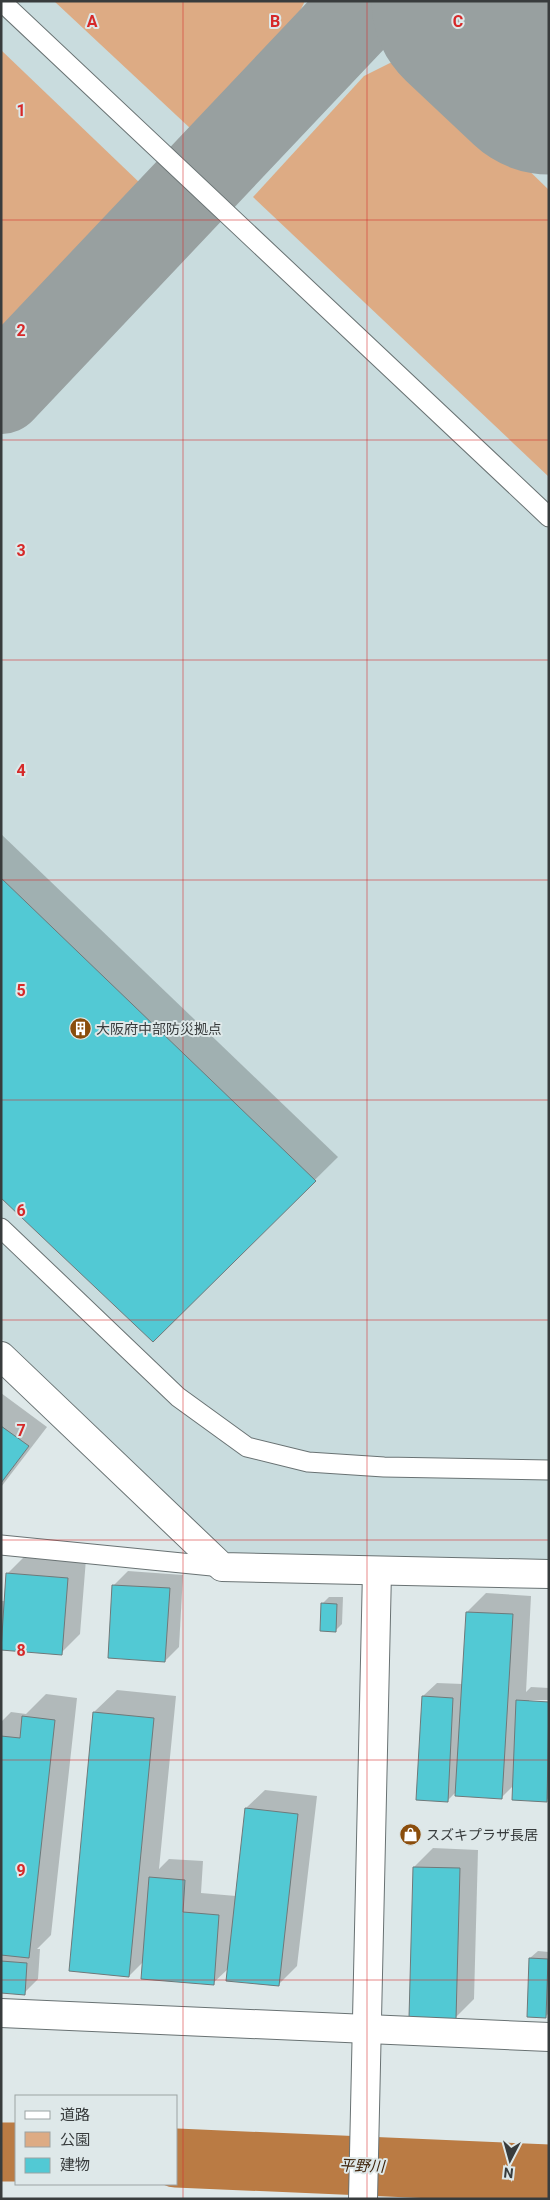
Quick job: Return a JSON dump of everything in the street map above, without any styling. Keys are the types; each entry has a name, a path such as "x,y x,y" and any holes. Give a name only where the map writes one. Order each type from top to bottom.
{"street":[{"path":"1,1356 222,1568 549,1574"},
{"path":"363,2199 377,1571"},
{"path":"1,2013 549,2037"}],"lane":[{"path":"1,1 549,517"},
{"path":"1,1228 178,1398 247,1446 308,1462 384,1467 549,1470"},
{"path":"1,1545 222,1568"}],"shaded area":[{"path":"1,1 549,1 549,1561 228,1556 1,1338"}],"green space":[{"path":"54,1 305,1 292,27 191,129"},
{"path":"1,50 142,185 1,334"},
{"path":"402,57 425,70 549,190 549,477 253,197 364,76"}],"building":[{"name":"大阪府中部防災拠点","path":"1,878 316,1181 153,1342 1,1198"},
{"path":"1,1426 29,1446 1,1483"},
{"path":"6,1573 68,1578 62,1655 1,1650"},
{"path":"112,1585 170,1588 165,1662 108,1658"},
{"path":"321,1603 337,1604 336,1632 320,1631"},
{"path":"466,1612 513,1614 502,1799 455,1796"},
{"path":"422,1696 453,1698 448,1802 416,1800"},
{"path":"516,1700 549,1702 547,1802 512,1800"},
{"path":"93,1712 154,1718 129,1977 69,1971"},
{"path":"22,1716 55,1720 29,1958 1,1955 1,1736 20,1738"},
{"path":"245,1808 298,1814 279,1986 226,1981"},
{"path":"413,1867 460,1868 456,2019 409,2018"},
{"path":"149,1877 185,1880 183,1912 219,1915 214,1985 141,1979"},
{"path":"529,1958 548,1959 546,2018 527,2017"},
{"path":"1,1961 27,1963 25,1995 1,1993"}],"waterway":[{"name":"平野川","path":"1,2152 15,2152"},
{"name":"平野川","path":"178,2158 549,2174"}],"taxiway":[{"path":"1,390 369,1"}],"runway":[{"path":"481,1 549,65"}],"place":[{"name":"大阪府中部防災拠点","path":"80,1029"},
{"name":"スズキプラザ長居","path":"410,1835"}]}
